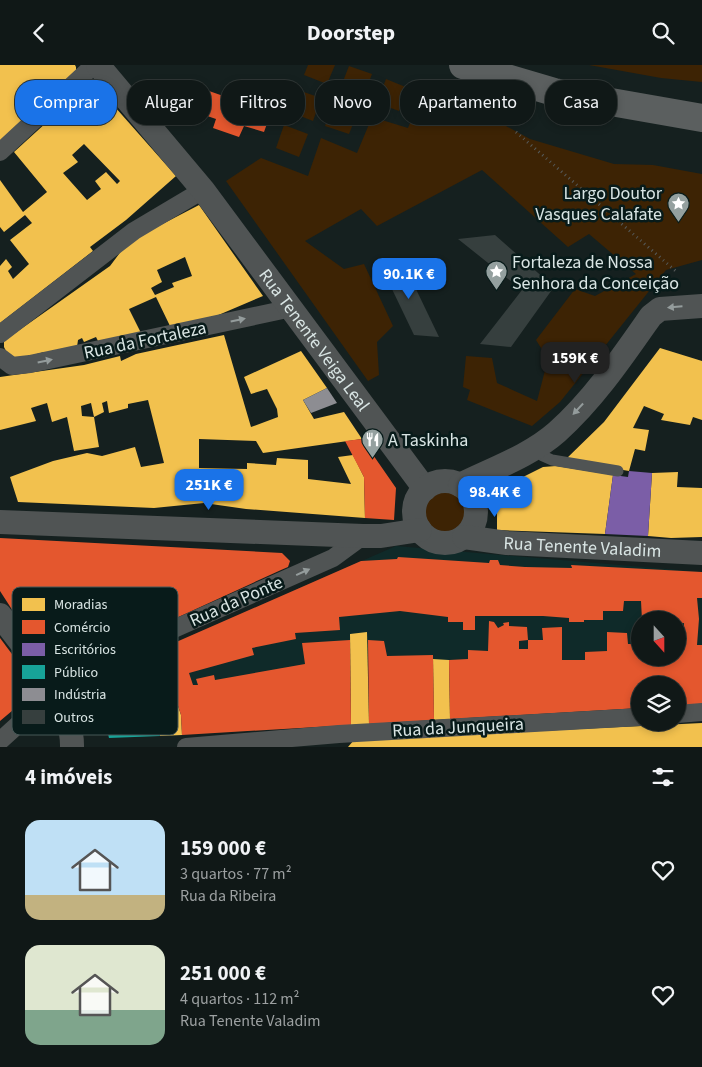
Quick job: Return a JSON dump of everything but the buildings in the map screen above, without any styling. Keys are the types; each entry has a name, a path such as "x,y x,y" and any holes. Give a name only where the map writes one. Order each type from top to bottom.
{"main road":[{"path":"463,65 554,92 702,118"}],"street":[{"path":"0,152 94,65"},
{"name":"Rua Tenente Veiga Leal","path":"98,65 204,190 424,489"},
{"path":"0,334 134,231 204,190"},
{"path":"460,485 536,447 557,432 591,396 651,316 660,309 702,306"},
{"name":"Rua da Fortaleza","path":"0,357 12,366 30,364 292,308"},
{"path":"438,482 460,485 468,492 476,510 475,520 464,537 453,542 440,543 429,539 420,530 414,509 424,489 438,482"},
{"path":"0,522 363,536 381,536 420,530"},
{"name":"Rua da Ponte","path":"178,630 333,558 363,536"},
{"name":"Rua Tenente Valadim","path":"464,537 507,543 702,553"},
{"path":"0,615 12,632"},
{"path":"686,713 702,712"},
{"name":"Rua da Junqueira","path":"186,747 339,740 631,718"},
{"name":"Rua da Ponte","path":"0,741 12,729"}],"lane":[{"path":"536,447 543,456 552,460 618,471"}],"path":[{"path":"516,132 678,273"}],"shaded area":[{"path":"308,65 335,65 329,80 317,80 304,75"},
{"path":"589,65 702,65 702,82 661,78"},
{"path":"349,66 372,74 370,80 344,80"},
{"path":"390,81 400,85 399,111 390,108"},
{"path":"305,92 315,96 315,115 313,121 305,118"},
{"path":"390,122 408,128 409,125 504,125 530,139 614,164 653,165 702,174 702,260 666,270 560,402 532,426 467,400 470,390 463,387 466,356 492,358 497,383 537,401 548,359 536,340 575,289 595,296 636,274 589,234 568,247 482,170 377,226 361,209 305,241 344,269 364,264 393,326 377,342 379,375 368,381 226,181 261,158 308,176 321,138 357,153 369,125 390,125"},
{"path":"284,125 308,134 299,157 276,148"},
{"path":"325,125 353,125 349,134"},
{"path":"449,491 457,494 463,500 466,512 463,524 457,530 441,533 433,530 427,524 424,508 427,500 433,494"},
{"path":"396,546 702,572 702,704 686,705 686,676 631,676 631,709 178,735 178,641"}],"place":[{"name":"Largo Doutor Vasques Calafate","path":"678,222"},
{"name":"Fortaleza de Nossa Senhora da Conceição","path":"496,291"},
{"name":"A Taskinha","path":"372,459"}]}
